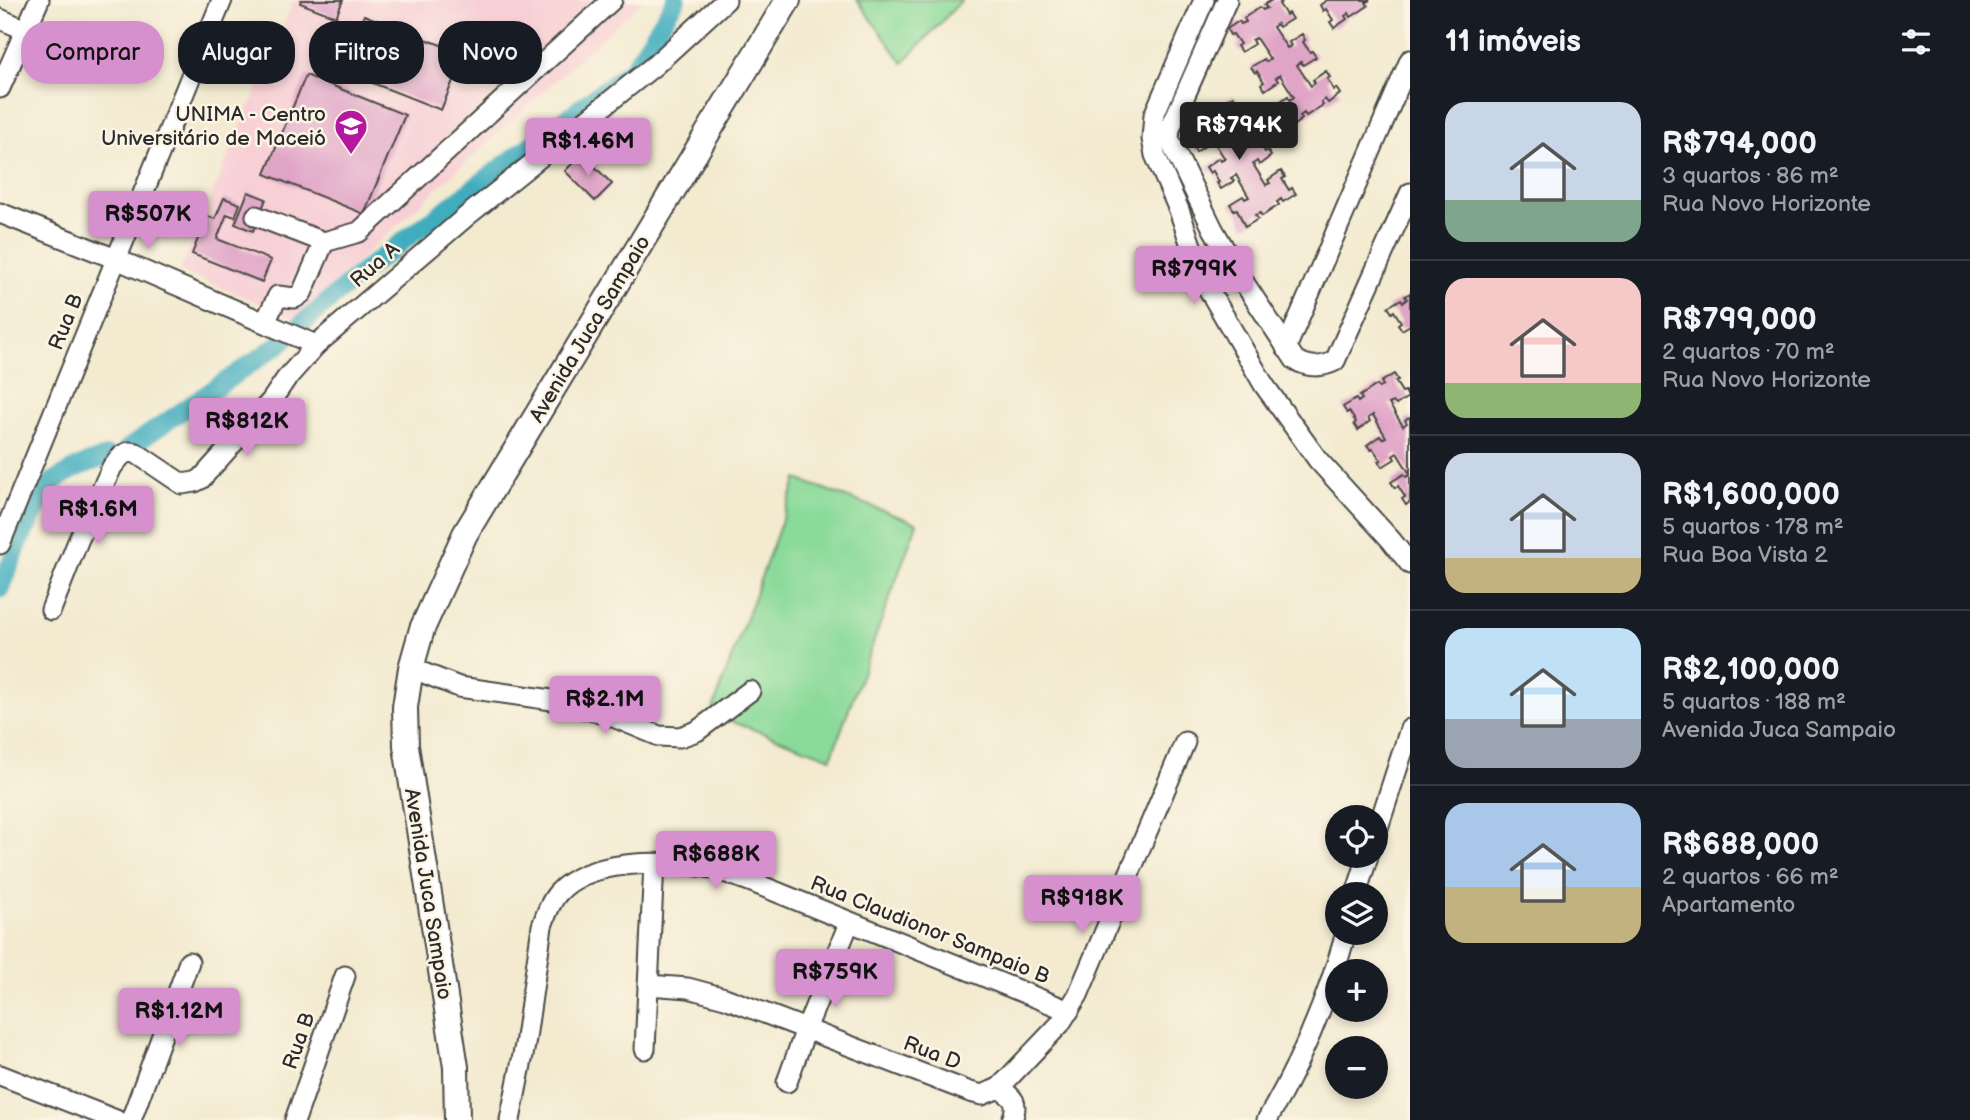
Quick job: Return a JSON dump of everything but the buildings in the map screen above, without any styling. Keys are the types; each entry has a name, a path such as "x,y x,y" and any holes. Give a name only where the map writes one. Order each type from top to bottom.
{"main road":[{"name":"Avenida Juca Sampaio","path":"457,1120 456,1067 406,746 405,707 411,667 422,629 465,534 788,0"}],"street":[{"path":"30,21 39,0"},
{"name":"Rua B","path":"0,544 222,0"},
{"path":"256,216 324,242 362,230 612,0"},
{"name":"Rua A","path":"51,610 78,541 116,460 130,452 136,453 182,484 201,478 271,401 310,342 655,65 726,0"},
{"path":"1204,0 1154,115 1152,139 1155,155 1179,210 1202,278 1264,385 1318,460 1410,564"},
{"path":"1227,0 1170,129 1169,139 1213,229 1243,281 1295,360 1304,365 1326,365 1335,361 1410,193"},
{"path":"0,19 21,28"},
{"path":"0,88 21,41"},
{"path":"1286,348 1410,60"},
{"path":"0,213 310,342"},
{"path":"272,325 278,296 295,298 302,293 324,242"},
{"path":"411,667 459,687 552,700 607,714 659,736 680,737 697,731 750,691"},
{"path":"1385,805 1410,729"},
{"path":"1012,1120 1016,1103 1014,1098 999,1088 1069,1011 1083,984 1185,742"},
{"path":"645,1049 654,864"},
{"name":"Rua Claudionor Sampaio B","path":"510,1120 542,926 548,908 557,893 573,880 618,865 707,867 752,882 1069,1011"},
{"path":"787,1082 849,923"},
{"path":"1267,1120 1317,1018 1336,971 1343,945"},
{"path":"131,1120 189,962"},
{"name":"Rua B","path":"295,1120 345,976"},
{"name":"Rua D","path":"648,985 688,988 725,998 970,1092 982,1095 999,1088"},
{"path":"0,1075 116,1120"}],"shaded area":[{"name":"UNIMA - Centro Universitário de Maceió","path":"294,0 643,0 296,318 180,271 259,84 295,84 295,21 285,21"}],"green space":[{"path":"857,0 962,0 903,63"},
{"path":"797,479 917,523 831,758 711,714"}],"waterway":[{"path":"127,449 278,345 361,273 633,68 676,0"},
{"path":"0,589 21,538 52,482 80,466 108,456"}],"place":[{"name":"UNIMA - Centro Universitário de Maceió","path":"351,156"}]}
